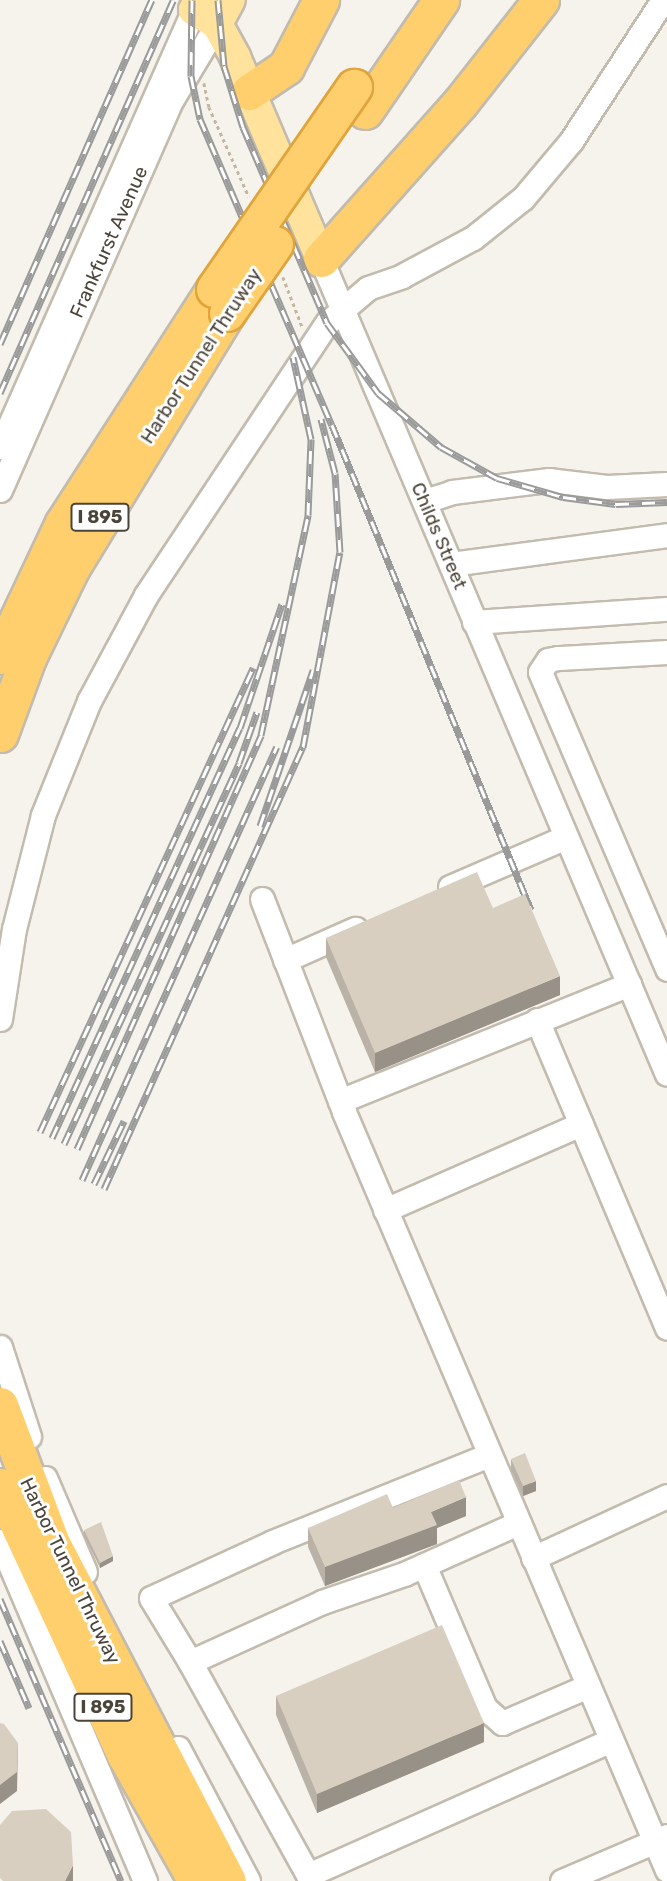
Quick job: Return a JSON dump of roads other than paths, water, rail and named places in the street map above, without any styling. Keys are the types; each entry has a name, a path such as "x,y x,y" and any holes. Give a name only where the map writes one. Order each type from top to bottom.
{"highway":[{"path":"249,92 286,67 321,0"},
{"name":"Harbor Tunnel Thruway","path":"360,99 412,0"},
{"name":"Harbor Tunnel Thruway","path":"0,656 62,523 221,301 360,99 441,0"},
{"path":"321,260 460,103 541,0"},
{"name":"Harbor Tunnel Thruway","path":"0,734 28,658 71,569 221,301"},
{"name":"Harbor Tunnel Thruway","path":"0,1405 24,1527 125,1755 196,1881"},
{"name":"Harbor Tunnel Thruway","path":"0,1486 228,1881"}],"main road":[{"name":"Childs Street","path":"210,9 321,260"}],"street":[{"path":"0,1019 30,860 43,815 89,701 146,595 301,359 341,308 368,288 402,276 473,238 523,198 571,141 663,0"},
{"name":"Frankfurst Avenue","path":"0,447 210,9"},
{"name":"Frankfurst Avenue","path":"0,490 210,9"},
{"name":"Childs Street","path":"321,260 667,1074"},
{"path":"425,502 452,492 549,480 607,487 667,484"},
{"path":"451,564 667,535"},
{"path":"474,622 667,609"},
{"path":"667,652 558,658 548,660 540,672 667,969"},
{"path":"422,900 566,837"},
{"path":"262,899 340,1101 489,1455 611,1740 661,1838 667,1870"},
{"path":"285,960 373,921"},
{"path":"340,1101 629,984"},
{"path":"537,1020 667,1328"},
{"path":"385,1210 581,1124"},
{"path":"0,1347 24,1527 145,1881"},
{"path":"489,1455 274,1542 151,1598 190,1662 308,1875 611,1740"},
{"path":"533,1558 667,1496"},
{"path":"190,1662 322,1602 424,1565 518,1523"},
{"path":"24,1527 78,1557 248,1881"},
{"path":"424,1565 485,1708 502,1723 588,1686"},
{"path":"562,1881 661,1838"}],"railway":[{"path":"0,344 152,0"},
{"path":"0,393 173,0"},
{"path":"192,0 191,76 200,119 332,425 531,910"},
{"path":"218,0 224,66 243,127 327,323 378,393 441,447 497,478 563,497 616,504 667,502"},
{"path":"77,1149 261,735 308,515 311,439 293,357"},
{"path":"104,1189 303,747 340,552 335,473 321,419"},
{"path":"52,1138 240,728 282,604"},
{"path":"40,1132 253,668"},
{"path":"260,826 313,670"},
{"path":"64,1144 239,763 257,712"},
{"path":"82,1180 277,747"},
{"path":"94,1184 124,1121"},
{"path":"0,1599 121,1881"},
{"path":"0,1641 29,1708"}]}
